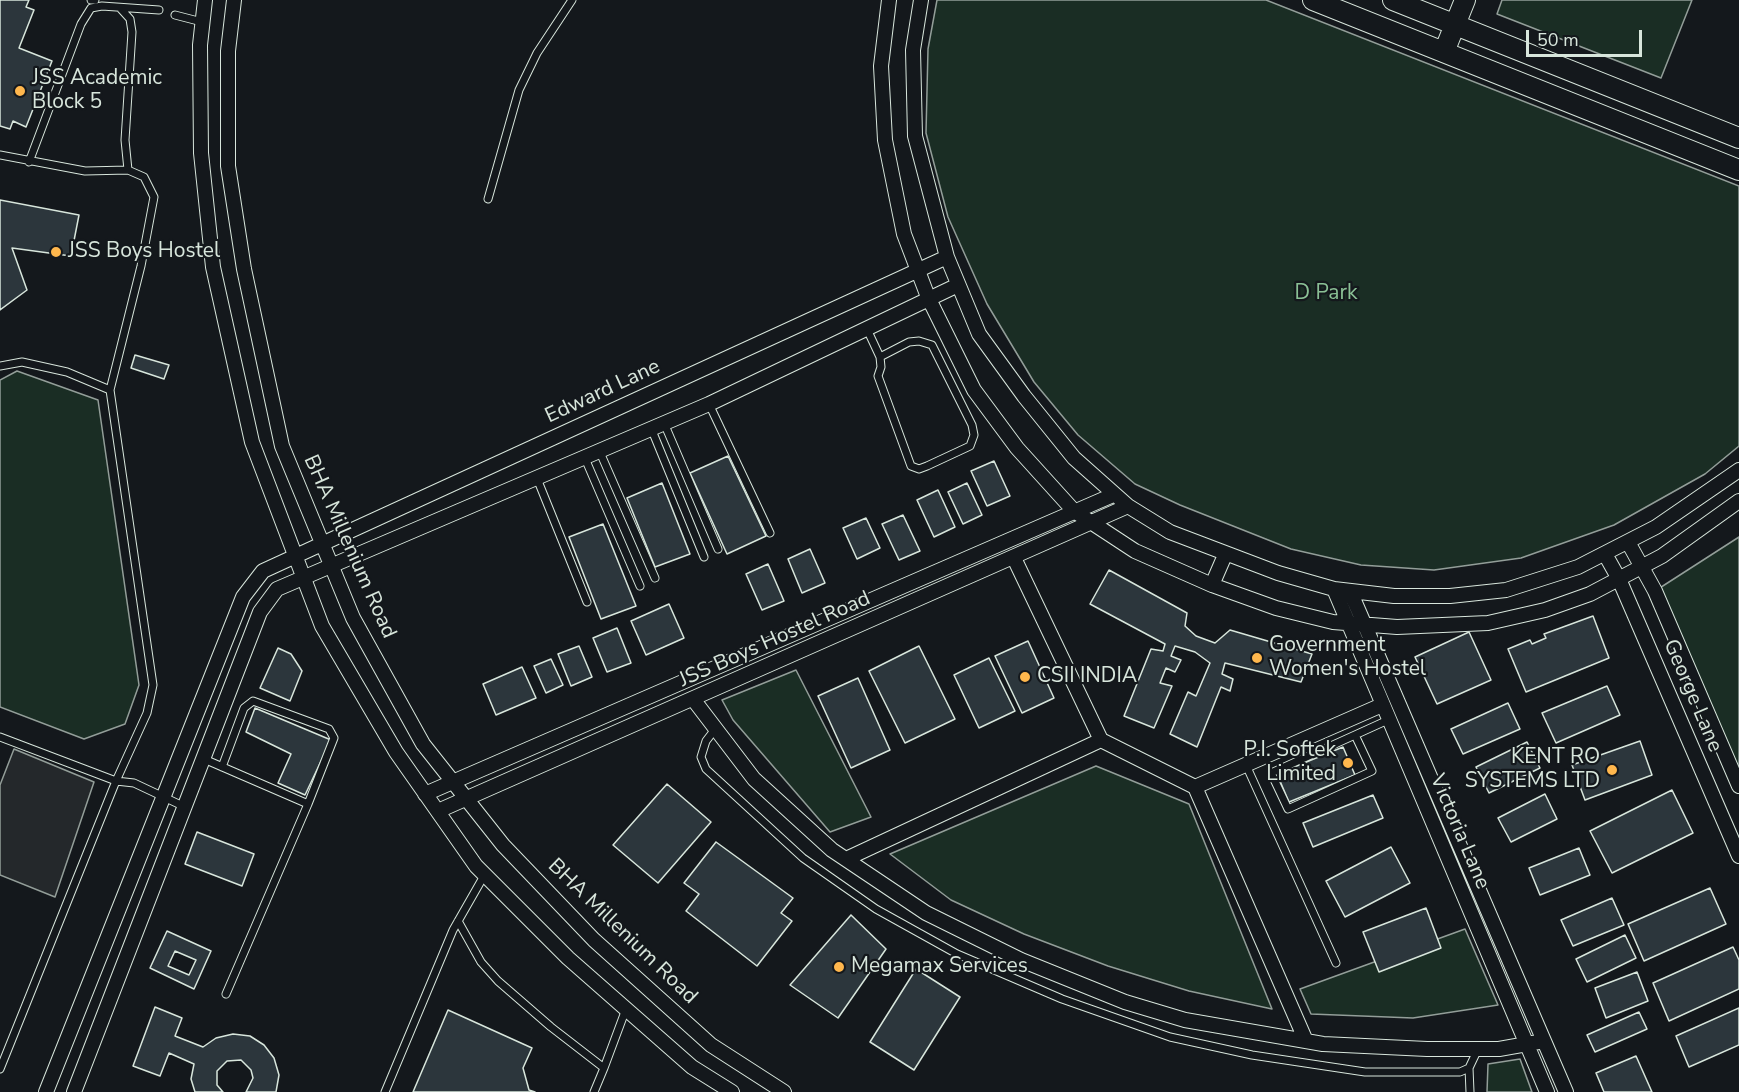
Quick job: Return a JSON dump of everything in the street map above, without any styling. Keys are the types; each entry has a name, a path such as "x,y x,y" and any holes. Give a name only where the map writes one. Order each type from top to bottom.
{"street":[{"path":"205,0 202,22 201,153 213,267 252,442 322,626 396,752 485,874 568,958 692,1067 732,1092"},
{"name":"BHA Millenium Road","path":"234,0 228,51 228,166 244,269 282,446 353,618 423,744 503,845 594,940 711,1045 784,1092"},
{"path":"889,0 881,66 885,140 904,234 928,297 974,390 1017,448 1074,511 1135,551 1212,585 1275,608 1333,622 1397,627 1488,623 1590,594 1662,556 1739,501"},
{"path":"921,0 913,50 915,136 947,257 979,334 1024,396 1074,458 1128,507 1170,532 1225,555 1334,589 1394,596 1450,596 1506,590 1578,567 1605,554 1656,527 1739,470"},
{"path":"1313,0 1739,170"},
{"path":"1394,0 1428,6 1455,25 1739,138"},
{"path":"1444,52 1465,0"},
{"path":"1414,40 1428,6"},
{"name":"Edward Lane","path":"46,1092 243,597 263,571 947,257"},
{"path":"76,1091 260,612 277,589 708,404 928,297 958,285"},
{"name":"JSS Boys Hostel Road","path":"425,794 1113,495"},
{"name":"JSS Boys Hostel Road","path":"438,811 1128,507"},
{"name":"George Lane","path":"1628,542 1655,591 1739,786"},
{"name":"George Lane","path":"1605,554 1619,579 1739,856"},
{"path":"1212,585 1225,555"},
{"path":"1014,558 1101,740 1195,787 1306,1041"},
{"name":"Victoria Lane","path":"1334,589 1547,1092"},
{"name":"Victoria Lane","path":"1350,591 1566,1092"},
{"path":"740,657 748,675"},
{"path":"693,699 754,779 832,850 926,913 1021,960 1125,1002 1185,1020 1306,1041 1428,1050 1478,1049 1544,1041"},
{"path":"1195,787 1382,705"},
{"path":"846,859 1101,740"}],"lane":[{"path":"488,199 519,90 537,53 572,0"},
{"path":"29,162 81,24 91,8 101,3 120,8 159,10"},
{"path":"120,8 130,19 132,32 125,140 129,170"},
{"path":"175,15 202,22"},
{"path":"0,155 85,171 129,170 144,177 154,197 141,266 111,390 153,685 147,713 116,781 0,1069"},
{"path":"866,327 880,357 881,367 878,376 911,466 919,469 970,446 974,435 972,426 932,345 919,341 909,342 880,357"},
{"path":"0,366 22,362 67,372 111,390"},
{"path":"708,404 770,533"},
{"path":"664,423 718,549"},
{"path":"651,428 704,557"},
{"path":"599,450 655,578"},
{"path":"584,456 640,586"},
{"path":"536,476 587,602"},
{"path":"222,767 244,708 253,701 329,729 334,738 226,994"},
{"path":"1355,735 1372,771 1288,809 1271,773 1388,720"},
{"path":"716,728 706,741 701,756 706,769 719,782 803,858 876,909 957,954 1062,999 1170,1037 1252,1055 1365,1072 1437,1073 1460,1072 1469,1068"},
{"path":"0,737 116,781 134,783 186,807"},
{"path":"204,759 308,804"},
{"path":"1246,765 1336,963"},
{"path":"385,1092 458,921 485,874"},
{"path":"458,921 481,962 498,981 551,1028 604,1068"},
{"path":"594,1092 626,1009"},
{"path":"1470,1092 1469,1068 1478,1049"}],"green space":[{"name":"D Park","path":"937,0 1266,0 1739,186 1739,446 1705,474 1614,525 1521,558 1434,570 1361,565 1291,549 1180,505 1135,484 1078,435 1034,382 987,304 948,217 926,133 928,49"},
{"path":"1502,0 1692,0 1661,78 1497,14"},
{"path":"17,371 98,400 139,685 125,724 84,739 0,707 0,380"},
{"path":"1739,537 1739,786 1655,591"},
{"path":"796,670 871,817 830,832 733,720 722,700"},
{"path":"1096,766 1189,804 1272,1009 1189,991 1108,966 1024,934 951,900 890,854"},
{"path":"1465,929 1498,1005 1413,1018 1311,1014 1300,989"},
{"path":"1520,1059 1532,1092 1487,1092 1488,1064"}],"shaded area":[{"path":"14,749 94,782 55,897 0,875 0,785"}],"building":[{"name":"JSS Academic Block 5","path":"0,0 29,0 26,7 34,10 19,48 52,61 26,127 13,121 10,129 0,126"},
{"name":"JSS Boys Hostel","path":"0,200 79,215 71,256 12,248 27,290 0,310"},
{"path":"135,355 169,365 164,379 131,368"},
{"path":"728,456 766,536 727,554 690,473"},
{"path":"994,461 1010,496 987,506 971,471"},
{"path":"662,483 690,554 655,567 627,498"},
{"path":"967,483 982,515 963,524 948,492"},
{"path":"938,490 955,527 934,537 917,500"},
{"path":"903,515 920,551 899,560 882,524"},
{"path":"866,518 880,548 857,559 843,528"},
{"path":"603,524 636,606 601,619 569,537"},
{"path":"810,549 825,583 802,593 788,559"},
{"path":"768,564 784,601 762,610 746,574"},
{"name":"Government Women's Hostel","path":"1109,570 1187,613 1185,626 1196,636 1215,643 1230,630 1312,654 1301,682 1225,663 1222,674 1233,679 1230,691 1221,687 1197,747 1170,734 1188,692 1196,696 1210,663 1195,652 1175,646 1171,656 1181,660 1175,672 1166,668 1160,683 1172,686 1154,728 1124,716 1151,649 1163,651 1165,644 1090,604"},
{"path":"669,604 684,638 646,655 631,621"},
{"path":"1593,616 1609,658 1526,692 1508,649 1530,640 1532,644 1546,638 1544,634"},
{"path":"617,628 631,663 607,672 593,638"},
{"path":"1469,632 1491,680 1437,704 1415,657"},
{"name":"CSII INDIA","path":"1028,641 1054,698 1022,713 995,656"},
{"path":"579,646 592,677 571,686 558,654"},
{"path":"919,646 955,719 905,743 869,671"},
{"path":"278,648 291,654 302,671 290,701 260,688"},
{"path":"989,658 1015,711 979,728 954,675"},
{"path":"551,659 563,685 546,693 534,666"},
{"path":"522,667 536,698 496,715 483,684"},
{"path":"858,678 890,750 851,768 818,696"},
{"path":"1607,686 1620,715 1556,743 1542,713"},
{"path":"1508,703 1520,729 1463,754 1451,729"},
{"path":"255,708 331,740 305,795 278,783 291,754 246,732"},
{"name":"KENT RO SYSTEMS LTD","path":"1640,741 1652,775 1585,800 1572,765"},
{"path":"1527,742 1540,768 1489,793 1476,767"},
{"path":"1343,747 1355,775 1289,802 1277,774"},
{"path":"667,784 711,822 658,883 613,845"},
{"path":"1672,790 1693,833 1612,873 1590,831"},
{"path":"1545,794 1557,819 1511,842 1498,818"},
{"path":"1373,795 1383,818 1313,847 1303,823"},
{"path":"197,832 254,854 242,886 185,864"},
{"path":"716,842 793,898 781,913 792,921 757,966 686,911 699,894 684,883"},
{"path":"1391,847 1410,883 1345,917 1326,881"},
{"path":"1579,848 1590,875 1540,895 1529,868"},
{"path":"1710,888 1726,924 1644,961 1628,924"},
{"path":"1612,898 1624,925 1573,946 1561,920"},
{"path":"1426,908 1441,948 1379,972 1363,932"},
{"name":"Megamax Services","path":"851,915 886,949 838,1018 790,985"},
{"path":"167,931 211,951 194,989 150,968","holes":["175,951 196,960 189,975 168,966"]},
{"path":"1625,935 1636,958 1587,982 1576,959"},
{"path":"1733,947 1739,960 1739,989 1669,1021 1653,983"},
{"path":"916,969 960,997 914,1070 870,1042"},
{"path":"1637,972 1648,1001 1606,1018 1595,988"},
{"path":"155,1007 182,1018 175,1036 203,1047 216,1038 233,1034 250,1036 264,1045 274,1058 279,1075 276,1092 246,1092 253,1078 251,1070 241,1060 227,1061 217,1071 217,1085 223,1092 195,1092 191,1079 194,1064 169,1053 160,1076 133,1066"},
{"path":"1739,1008 1739,1045 1689,1067 1676,1036"},
{"path":"448,1010 532,1048 523,1068 529,1090 535,1092 413,1092"},
{"path":"1639,1012 1647,1029 1595,1052 1587,1035"},
{"path":"1636,1056 1652,1092 1604,1092 1596,1073"}],"place":[{"name":"JSS Academic Block 5","path":"20,91"},
{"name":"JSS Boys Hostel","path":"56,252"},
{"name":"Government Women's Hostel","path":"1257,658"},
{"name":"CSII INDIA","path":"1025,677"},
{"name":"P.I. Softek Limited","path":"1348,763"},
{"name":"KENT RO SYSTEMS LTD","path":"1612,770"},
{"name":"Megamax Services","path":"839,967"}]}
